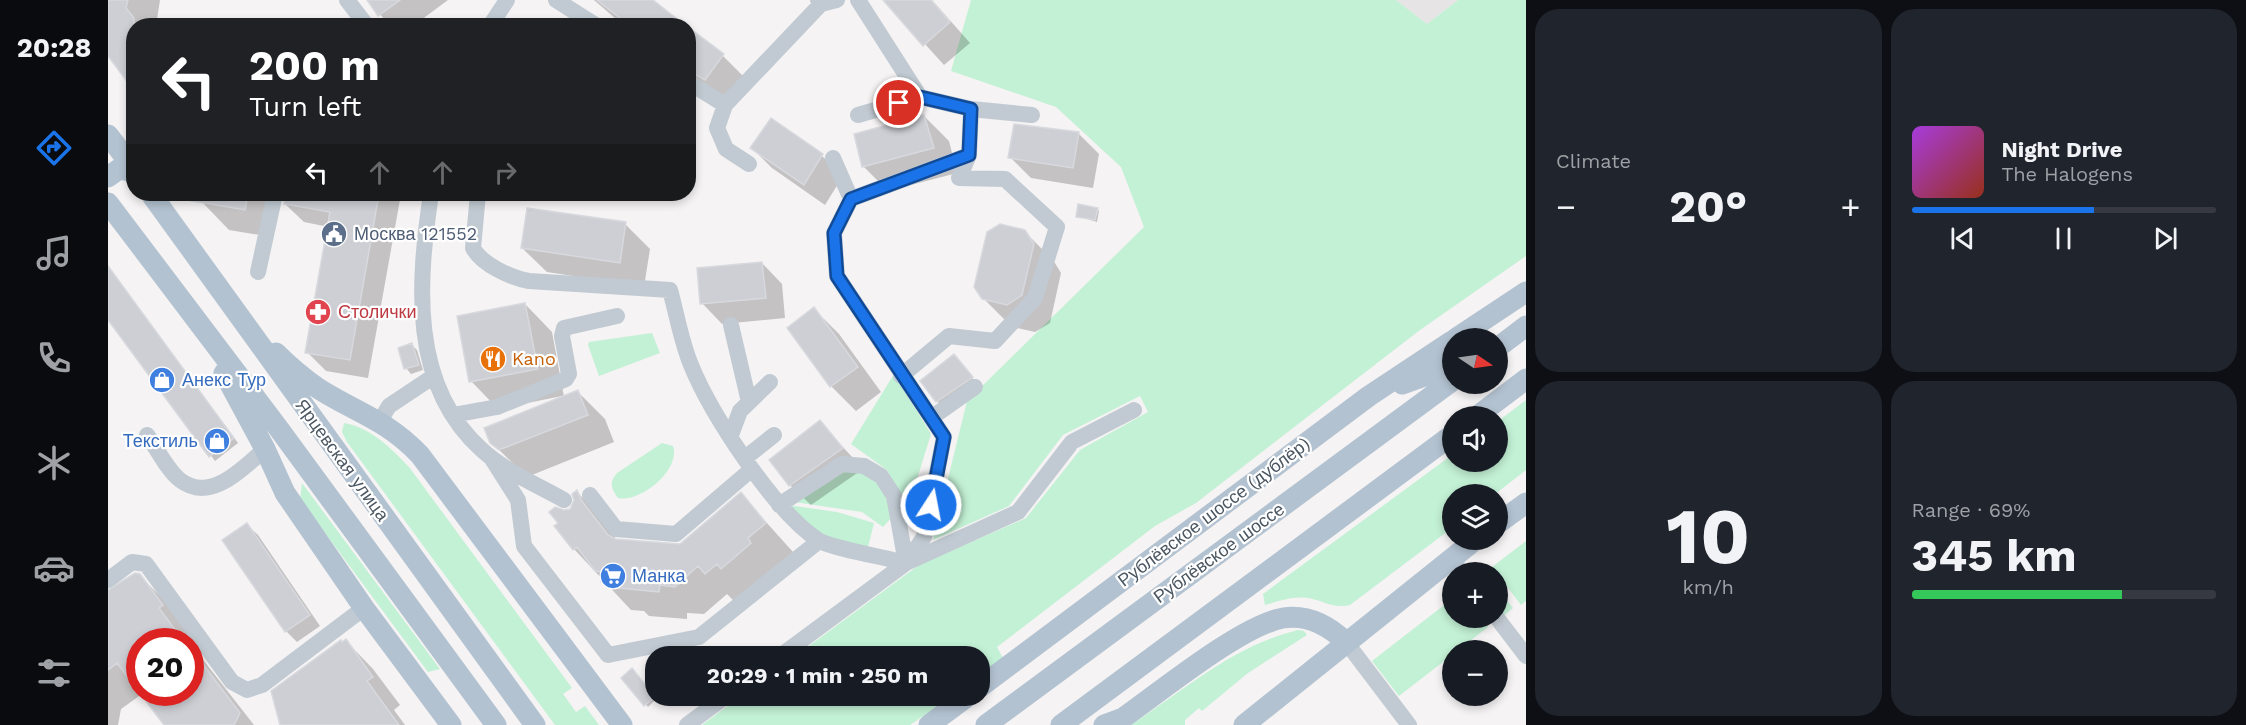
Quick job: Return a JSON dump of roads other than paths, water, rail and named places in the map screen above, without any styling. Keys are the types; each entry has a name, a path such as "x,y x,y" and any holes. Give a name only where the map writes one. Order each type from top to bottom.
{"main road":[{"path":"108,135 126,160"},
{"path":"108,177 119,169 126,170"},
{"name":"Ярцевская улица","path":"155,201 535,725"},
{"name":"Ярцевская улица","path":"108,203 496,725"},
{"name":"Рублёвское шоссе (дублёр)","path":"1472,328 1526,292"},
{"path":"235,313 295,371 320,390 402,435 420,454 622,725"},
{"path":"192,314 266,449 285,493 364,608 451,725"},
{"path":"1508,340 1526,326"},
{"name":"Рублёвское шоссе (дублёр)","path":"990,680 1369,396 1442,348"},
{"path":"1369,396 1442,370"},
{"path":"1491,406 1526,380"},
{"name":"Рублёвское шоссе","path":"986,725 1442,388"},
{"path":"1061,725 1442,442"},
{"path":"1508,516 1526,502"},
{"path":"1244,725 1346,642 1442,576"},
{"path":"1104,725 1123,718 1234,640 1265,624 1283,618 1300,618 1332,629 1346,642"},
{"path":"929,725 955,706"}],"lane":[{"path":"347,0 361,18"},
{"path":"495,18 507,0"},
{"path":"556,0 584,18"},
{"path":"858,0 920,97"},
{"path":"749,164 726,149 717,128 725,105 825,1"},
{"path":"696,87 725,105"},
{"path":"858,115 920,97 971,109 1032,115"},
{"path":"901,376 949,336 995,341 1035,298 1057,227 1005,179 959,178 969,155 971,109"},
{"path":"906,563 924,537 944,437 901,376 837,276 834,233 851,199 969,155"},
{"path":"833,158 851,199"},
{"path":"258,272 273,201"},
{"path":"430,201 423,250 421,295 425,339 434,376 453,415 482,442 518,500 524,546 608,656 699,637 819,541"},
{"path":"477,201 473,249 478,255 511,276 530,281 670,290 691,366 731,435 778,505 819,541 906,563"},
{"path":"453,415 497,407 566,379 569,374 562,336 564,328 617,316"},
{"path":"731,325 749,402"},
{"path":"380,421 389,406 434,376"},
{"path":"731,435 740,411 770,382"},
{"path":"931,418 975,387"},
{"path":"794,646 906,563 1018,512 1072,442 1134,410"},
{"path":"147,435 179,479 203,487 226,482 266,449"},
{"path":"590,495 616,529 676,534 749,463 774,435"},
{"path":"492,459 564,500"},
{"path":"778,505 842,464 864,466 881,476 894,496 906,563"},
{"path":"108,580 132,562 146,564 232,682 242,688 257,688 298,666 364,608"},
{"path":"1505,628 1526,656"},
{"path":"1346,642 1409,725"},
{"path":"687,725 713,706"}],"place":[{"name":"Москва 121552","path":"334,234"},
{"name":"Столички","path":"318,312"},
{"name":"Kano","path":"493,359"},
{"name":"Анекс Тур","path":"162,380"},
{"name":"Текстиль","path":"217,441"},
{"name":"Манка","path":"613,576"}]}
